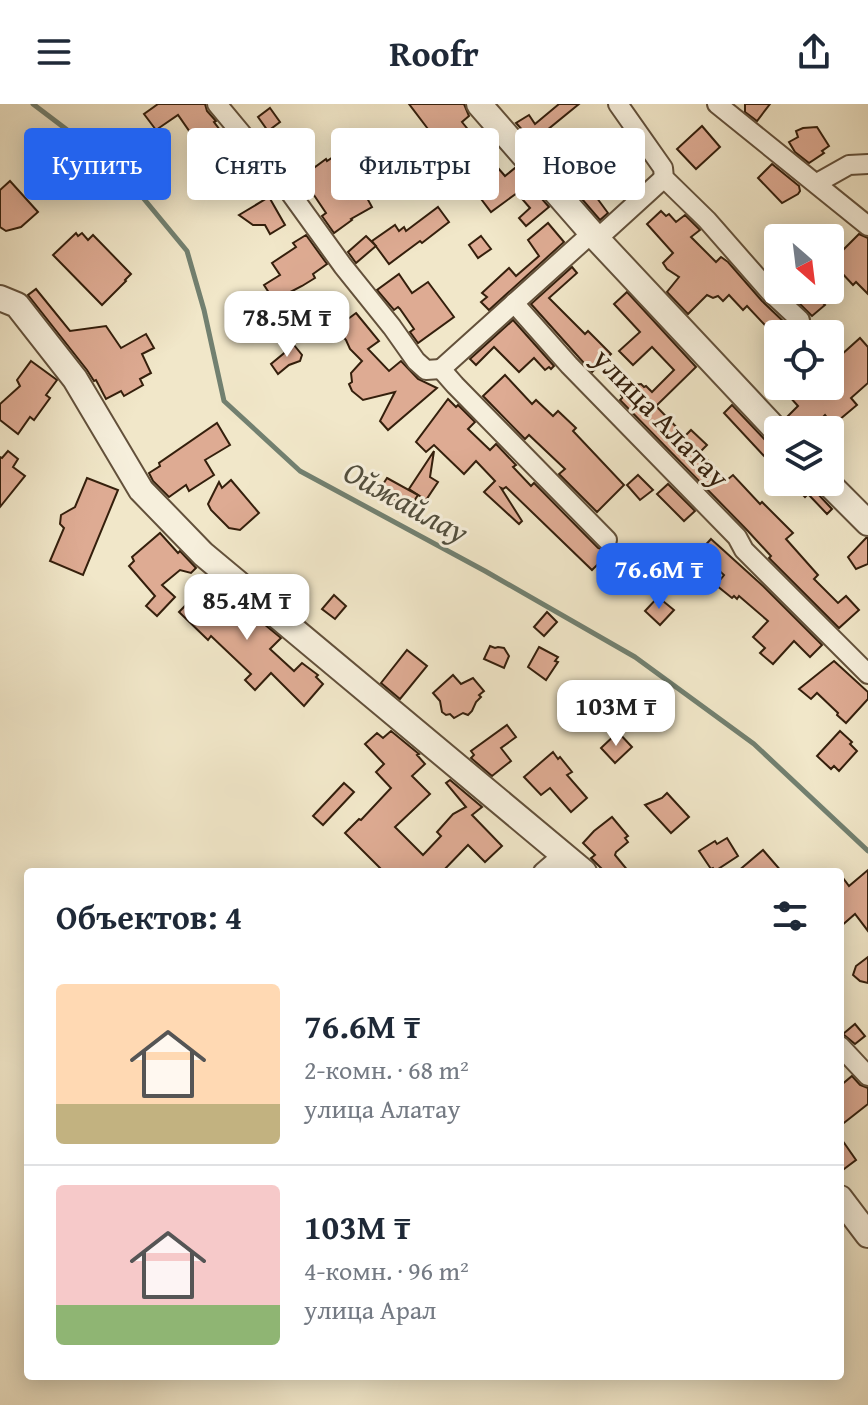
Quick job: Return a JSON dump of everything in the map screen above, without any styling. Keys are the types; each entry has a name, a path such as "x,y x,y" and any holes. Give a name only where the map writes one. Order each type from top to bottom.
{"street":[{"path":"217,104 286,187 343,266 426,370 441,369 514,303 664,178"},
{"path":"479,104 594,236 764,417"},
{"path":"618,104 663,168 664,178 800,320"},
{"path":"717,104 868,226"},
{"path":"817,183 849,165 868,164"},
{"path":"0,298 17,305 75,379 141,490 203,554 580,868"},
{"name":"улица Алатау","path":"514,303 569,365 737,537 744,550 868,674"},
{"path":"441,369 607,540"},
{"path":"841,496 868,523"},
{"path":"548,868 564,854"},
{"path":"844,1050 868,1076"},
{"path":"844,1203 868,1235"}],"building":[{"path":"158,104 205,104 219,128 187,128 178,115 154,128 144,114"},
{"path":"409,104 464,104 469,116 462,122 467,128 427,128"},
{"path":"559,104 579,104 550,128 520,128 516,123 529,115 535,124"},
{"path":"745,104 770,104 757,121 745,112"},
{"path":"270,108 280,122 266,128 258,117"},
{"path":"702,126 720,147 696,169 677,149"},
{"path":"817,127 829,146 809,163 795,152 789,142 798,137 796,131"},
{"path":"331,158 331,200 368,200 372,207 334,233 322,216 326,213 315,197 315,167"},
{"path":"772,164 799,186 798,194 782,203 758,178"},
{"path":"515,168 515,194 491,212 482,200 499,200 499,169 505,176"},
{"path":"10,181 38,212 21,227 6,231 0,227 0,190"},
{"path":"264,200 271,200 285,225 270,234 265,225 253,225 239,215"},
{"path":"523,200 543,200 549,207 526,226 519,218 530,208"},
{"path":"583,200 598,200 608,213 600,220"},
{"path":"438,207 449,222 389,264 372,241 395,225 399,231 404,227 406,231"},
{"path":"661,211 676,222 685,215 700,230 691,237 716,262 721,257 728,262 782,320 764,320 764,324 747,306 743,310 729,295 723,301 718,296 713,298 707,295 688,314 667,292 679,277 663,263 673,253 647,224"},
{"path":"548,223 564,242 489,310 481,302 487,297 482,293 509,268 516,276 539,256 528,240"},
{"path":"76,233 78,236 82,233 88,240 93,235 131,274 102,305 53,255"},
{"path":"859,234 868,238 868,294 844,275 844,249"},
{"path":"306,235 327,264 313,274 315,278 275,300 264,285 280,275 272,263 296,247 293,243"},
{"path":"366,236 376,246 356,263 348,252"},
{"path":"481,236 491,249 478,258 469,245"},
{"path":"572,267 577,273 549,298 585,334 588,331 611,354 592,372 531,304"},
{"path":"399,274 412,293 428,282 454,317 418,343 410,332 414,329 400,309 394,310 377,290"},
{"path":"36,289 70,331 106,326 121,348 146,334 154,348 142,354 151,373 140,379 143,385 124,396 121,391 106,399 96,380 28,295"},
{"path":"627,292 696,367 656,406 685,436 691,430 707,445 700,452 727,480 733,475 793,533 786,539 818,575 814,579 838,603 846,596 859,610 839,628 620,400 632,385 641,384 652,392 674,370 652,347 633,365 619,351 640,332 614,304"},
{"path":"800,304 825,305 812,316"},
{"path":"356,313 379,341 368,349 389,371 401,361 418,379 437,388 388,430 380,421 395,392 363,400 349,384 352,382 351,373 362,361 336,328"},
{"path":"513,320 554,366 551,369 545,370 534,358 519,372 494,347 476,365 470,359"},
{"path":"860,338 868,347 868,383 851,398 857,405 844,416 788,416 798,406 793,400 844,400 844,352"},
{"path":"294,345 302,355 300,361 278,374 271,364"},
{"path":"31,361 57,380 46,395 50,398 34,420 30,417 18,434 0,420 0,404 20,386 17,380"},
{"path":"505,375 532,404 536,400 553,416 558,411 624,485 597,512 559,474 565,469 529,435 525,439 483,396"},
{"path":"448,399 475,422 468,429 490,450 496,444 531,486 534,483 598,548 609,552 625,567 614,577 604,567 602,569 597,565 592,570 506,487 501,488 522,521 519,524 484,492 495,481 476,461 464,474 434,445 426,452 416,442"},
{"path":"732,405 764,439 764,456 724,413"},
{"path":"217,423 230,445 205,460 214,475 189,491 186,485 169,497 149,473"},
{"path":"8,451 18,459 13,467 25,476 0,507 0,457"},
{"path":"434,451 430,477 438,482 426,500 409,489"},
{"path":"638,475 653,490 640,500 627,485"},
{"path":"87,478 118,490 83,575 50,561 64,528 60,524 61,515 75,507"},
{"path":"387,478 418,495 410,507 378,492"},
{"path":"231,480 259,513 240,530 229,528 208,504 219,482 222,488"},
{"path":"668,484 695,511 684,521 657,494"},
{"path":"810,496 820,496 832,509 827,514"},
{"path":"160,533 196,568 191,573 180,570 162,585 175,597 157,616 146,606 155,596 129,566 134,561 132,557"},
{"path":"866,538 868,564 856,569 848,557"},
{"path":"711,539 822,645 810,657 794,641 773,664 760,653 765,648 753,637 768,621 739,596 732,598 716,585 724,575 699,552"},
{"path":"210,580 242,614 246,609 281,638 270,649 294,671 302,663 318,675 316,677 323,684 304,706 271,673 255,690 245,680 251,674 211,636 208,640 179,612"},
{"path":"334,595 346,606 335,619 322,609"},
{"path":"658,597 674,610 660,625 645,611"},
{"path":"547,612 557,622 544,636 534,627"},
{"path":"490,646 504,648 509,656 504,668 484,659"},
{"path":"539,647 558,657 546,680 528,667"},
{"path":"407,650 427,666 400,699 381,683"},
{"path":"834,661 868,692 868,699 846,723 817,693 811,699 799,689"},
{"path":"453,675 461,684 473,678 484,691 468,715 463,713 454,718 442,712 440,701 433,693"},
{"path":"599,687 629,712 618,728 595,713 601,705 591,699"},
{"path":"507,725 516,737 501,748 511,761 492,776 471,758 474,755 471,751"},
{"path":"391,731 419,754 425,764 412,776 430,794 395,827 423,855 441,836 437,832 453,814 466,807 446,783 450,780 482,807 472,815 502,846 485,862 468,845 446,868 380,868 345,833 391,788 376,772 384,764 365,744 377,733 383,738"},
{"path":"840,731 857,751 839,771 834,766 831,769 817,756"},
{"path":"618,732 632,747 615,763 601,748"},
{"path":"553,752 572,772 567,775 587,798 571,812 550,788 541,795 524,777"},
{"path":"344,783 354,792 323,825 313,816"},
{"path":"667,793 689,817 671,833 645,805"},
{"path":"612,817 628,836 625,838 628,842 615,855 626,868 601,868 591,858 595,855 583,843"},
{"path":"727,838 738,856 720,868 710,868 699,851 715,841 717,844"},
{"path":"763,850 779,868 742,868"},
{"path":"868,870 868,931 855,914 844,924 844,879 849,886"},
{"path":"868,957 868,983 853,975 856,966"},
{"path":"855,1024 865,1036 855,1044 844,1033"},
{"path":"852,1076 868,1088 868,1104 844,1123 844,1083"},
{"path":"844,1143 856,1160 844,1169"}],"waterway":[{"name":"Ойжайлау","path":"33,104 120,170 187,251 224,401 300,471 635,657 754,744 868,851"}]}
